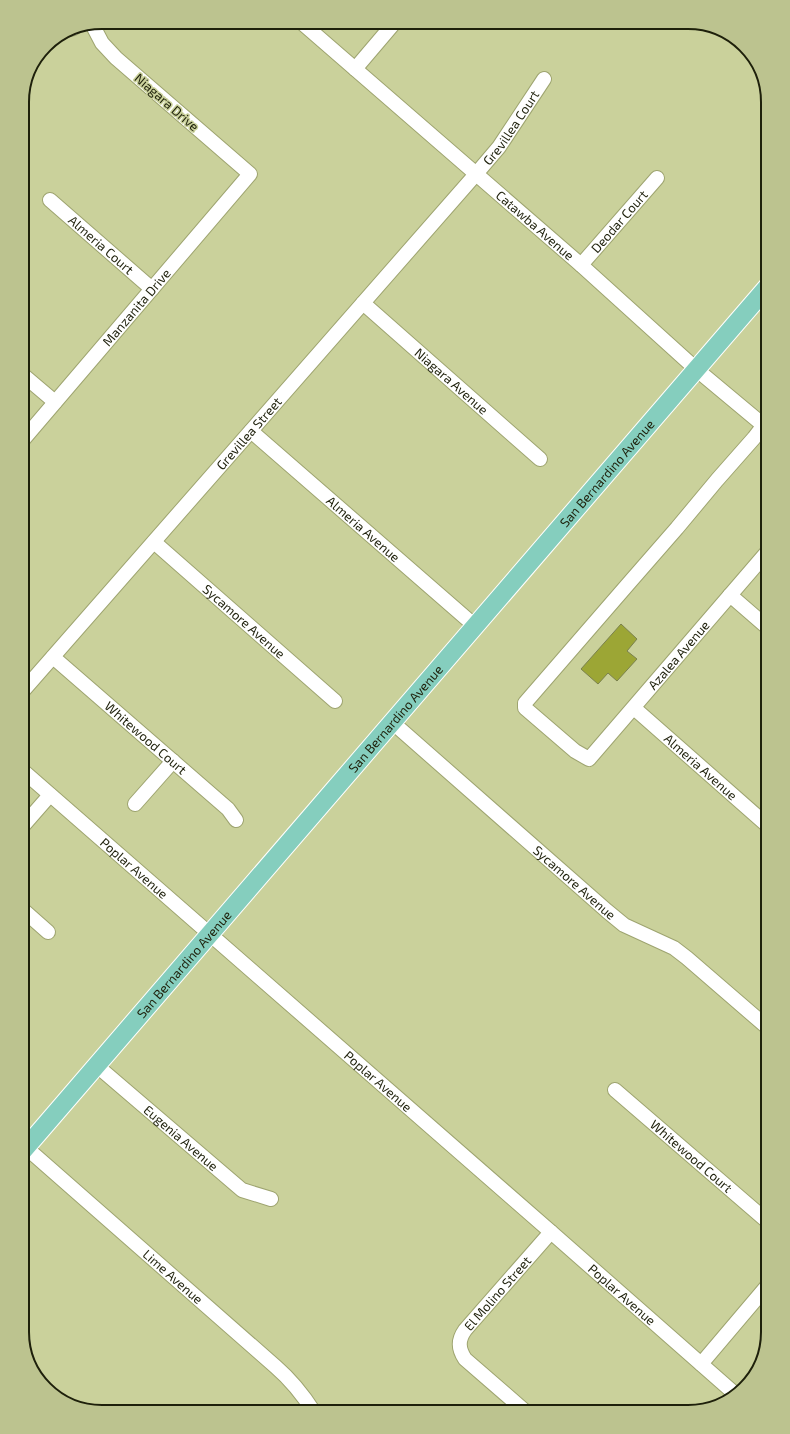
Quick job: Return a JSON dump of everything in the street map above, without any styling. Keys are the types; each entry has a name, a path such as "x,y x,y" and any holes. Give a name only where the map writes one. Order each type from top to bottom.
{"main road":[{"name":"San Bernardino Avenue","path":"29,1141 761,294"}],"street":[{"name":"Catawba Avenue","path":"309,29 581,266 696,369 761,423"},
{"path":"355,69 389,29"},
{"name":"Niagara Drive","path":"95,30 102,43 116,58 250,174"},
{"name":"Grevillea Court","path":"476,174 499,147 544,79"},
{"name":"Manzanita Drive","path":"29,433 250,174"},
{"name":"Grevillea Street","path":"29,684 476,174"},
{"name":"Deodar Court","path":"581,266 657,178"},
{"name":"Almeria Court","path":"50,200 152,289"},
{"name":"Niagara Avenue","path":"363,303 540,459"},
{"path":"29,380 55,402"},
{"name":"Almeria Avenue","path":"251,431 475,626"},
{"name":"Azalea Avenue","path":"761,432 628,583 526,703 526,708 575,751 589,759 761,559"},
{"name":"Sycamore Avenue","path":"154,542 335,701"},
{"path":"730,595 761,622"},
{"name":"Whitewood Court","path":"53,657 228,809 236,820"},
{"name":"Almeria Avenue","path":"634,708 761,820"},
{"name":"Sycamore Avenue","path":"392,722 607,912 624,924 674,948 761,1022"},
{"path":"135,804 173,761"},
{"name":"Poplar Avenue","path":"29,776 210,933 731,1391"},
{"path":"29,819 50,794"},
{"path":"29,915 48,932"},
{"name":"Eugenia Avenue","path":"96,1065 242,1190 271,1199"},
{"name":"Whitewood Court","path":"615,1090 761,1216"},
{"name":"Lime Avenue","path":"29,1153 290,1379 309,1405"},
{"name":"El Molino Street","path":"518,1405 466,1359 461,1352 459,1344 460,1336 551,1232"},
{"path":"701,1364 761,1293"}],"building":[{"path":"621,624 637,639 627,651 637,659 617,681 608,673 598,684 581,669"}]}
